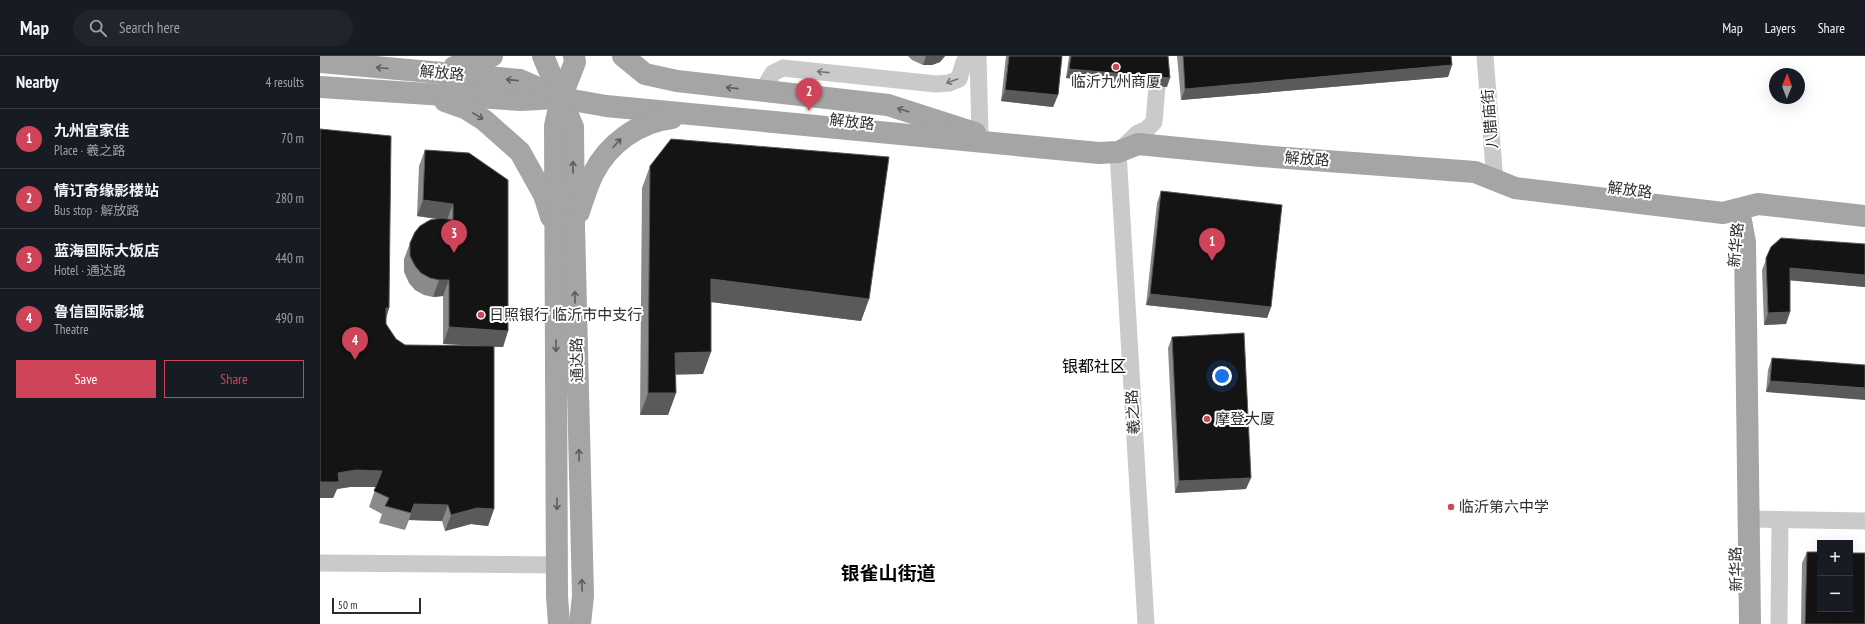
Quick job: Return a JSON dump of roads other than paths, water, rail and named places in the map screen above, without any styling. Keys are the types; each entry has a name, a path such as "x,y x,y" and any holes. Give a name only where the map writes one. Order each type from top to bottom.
{"main road":[{"path":"425,71 472,66 492,56"},
{"name":"通达路","path":"543,56 573,127 565,228 557,565 559,624"},
{"path":"561,98 575,62 574,56"},
{"path":"623,56 645,74 677,82 888,105 980,134"},
{"name":"解放路","path":"320,62 520,80 561,98 606,106 688,115 1099,153 1118,152 1138,144 1261,156 1475,172 1495,182 1515,176 1724,202 1754,216 1865,228"},
{"name":"解放路","path":"320,87 521,100 605,97 1100,146 1118,152"},
{"path":"429,95 465,108 484,120 520,152 544,195 565,228"},
{"path":"565,228 592,175 602,160 622,138 638,128 658,120 688,115"},
{"path":"1739,210 1758,204 1865,216"},
{"name":"新华路","path":"1739,210 1745,242 1750,624"},
{"name":"新华路","path":"1737,624 1733,244 1739,210"},
{"name":"通达路","path":"565,228 583,596 580,624"}],"street":[{"path":"1118,152 1138,133 1147,129 1154,122 1157,86 1155,56"},
{"name":"八腊庙街","path":"1485,56 1495,182"},
{"path":"762,91 773,73 783,68 936,84 949,83 959,78 971,59"},
{"path":"971,59 980,134"},
{"name":"羲之路","path":"1118,152 1146,624"},
{"path":"1748,519 1865,521"},
{"path":"1779,624 1780,520"},
{"path":"320,563 557,565"}],"place":[{"name":"临沂九州商厦","path":"1116,67"},
{"name":"情订奇缘影楼站","path":"809,111"},
{"name":"蓝海国际大饭店","path":"454,253"},
{"name":"九州宜家佳","path":"1212,261"},
{"name":"日照银行 临沂市中支行","path":"481,315"},
{"name":"鲁信国际影城","path":"355,360"},
{"name":"摩登大厦","path":"1207,419"},
{"name":"临沂第六中学","path":"1451,507"}],"district":[{"name":"银都社区","path":"1094,366"},
{"name":"银雀山街道","path":"888,573"}]}
